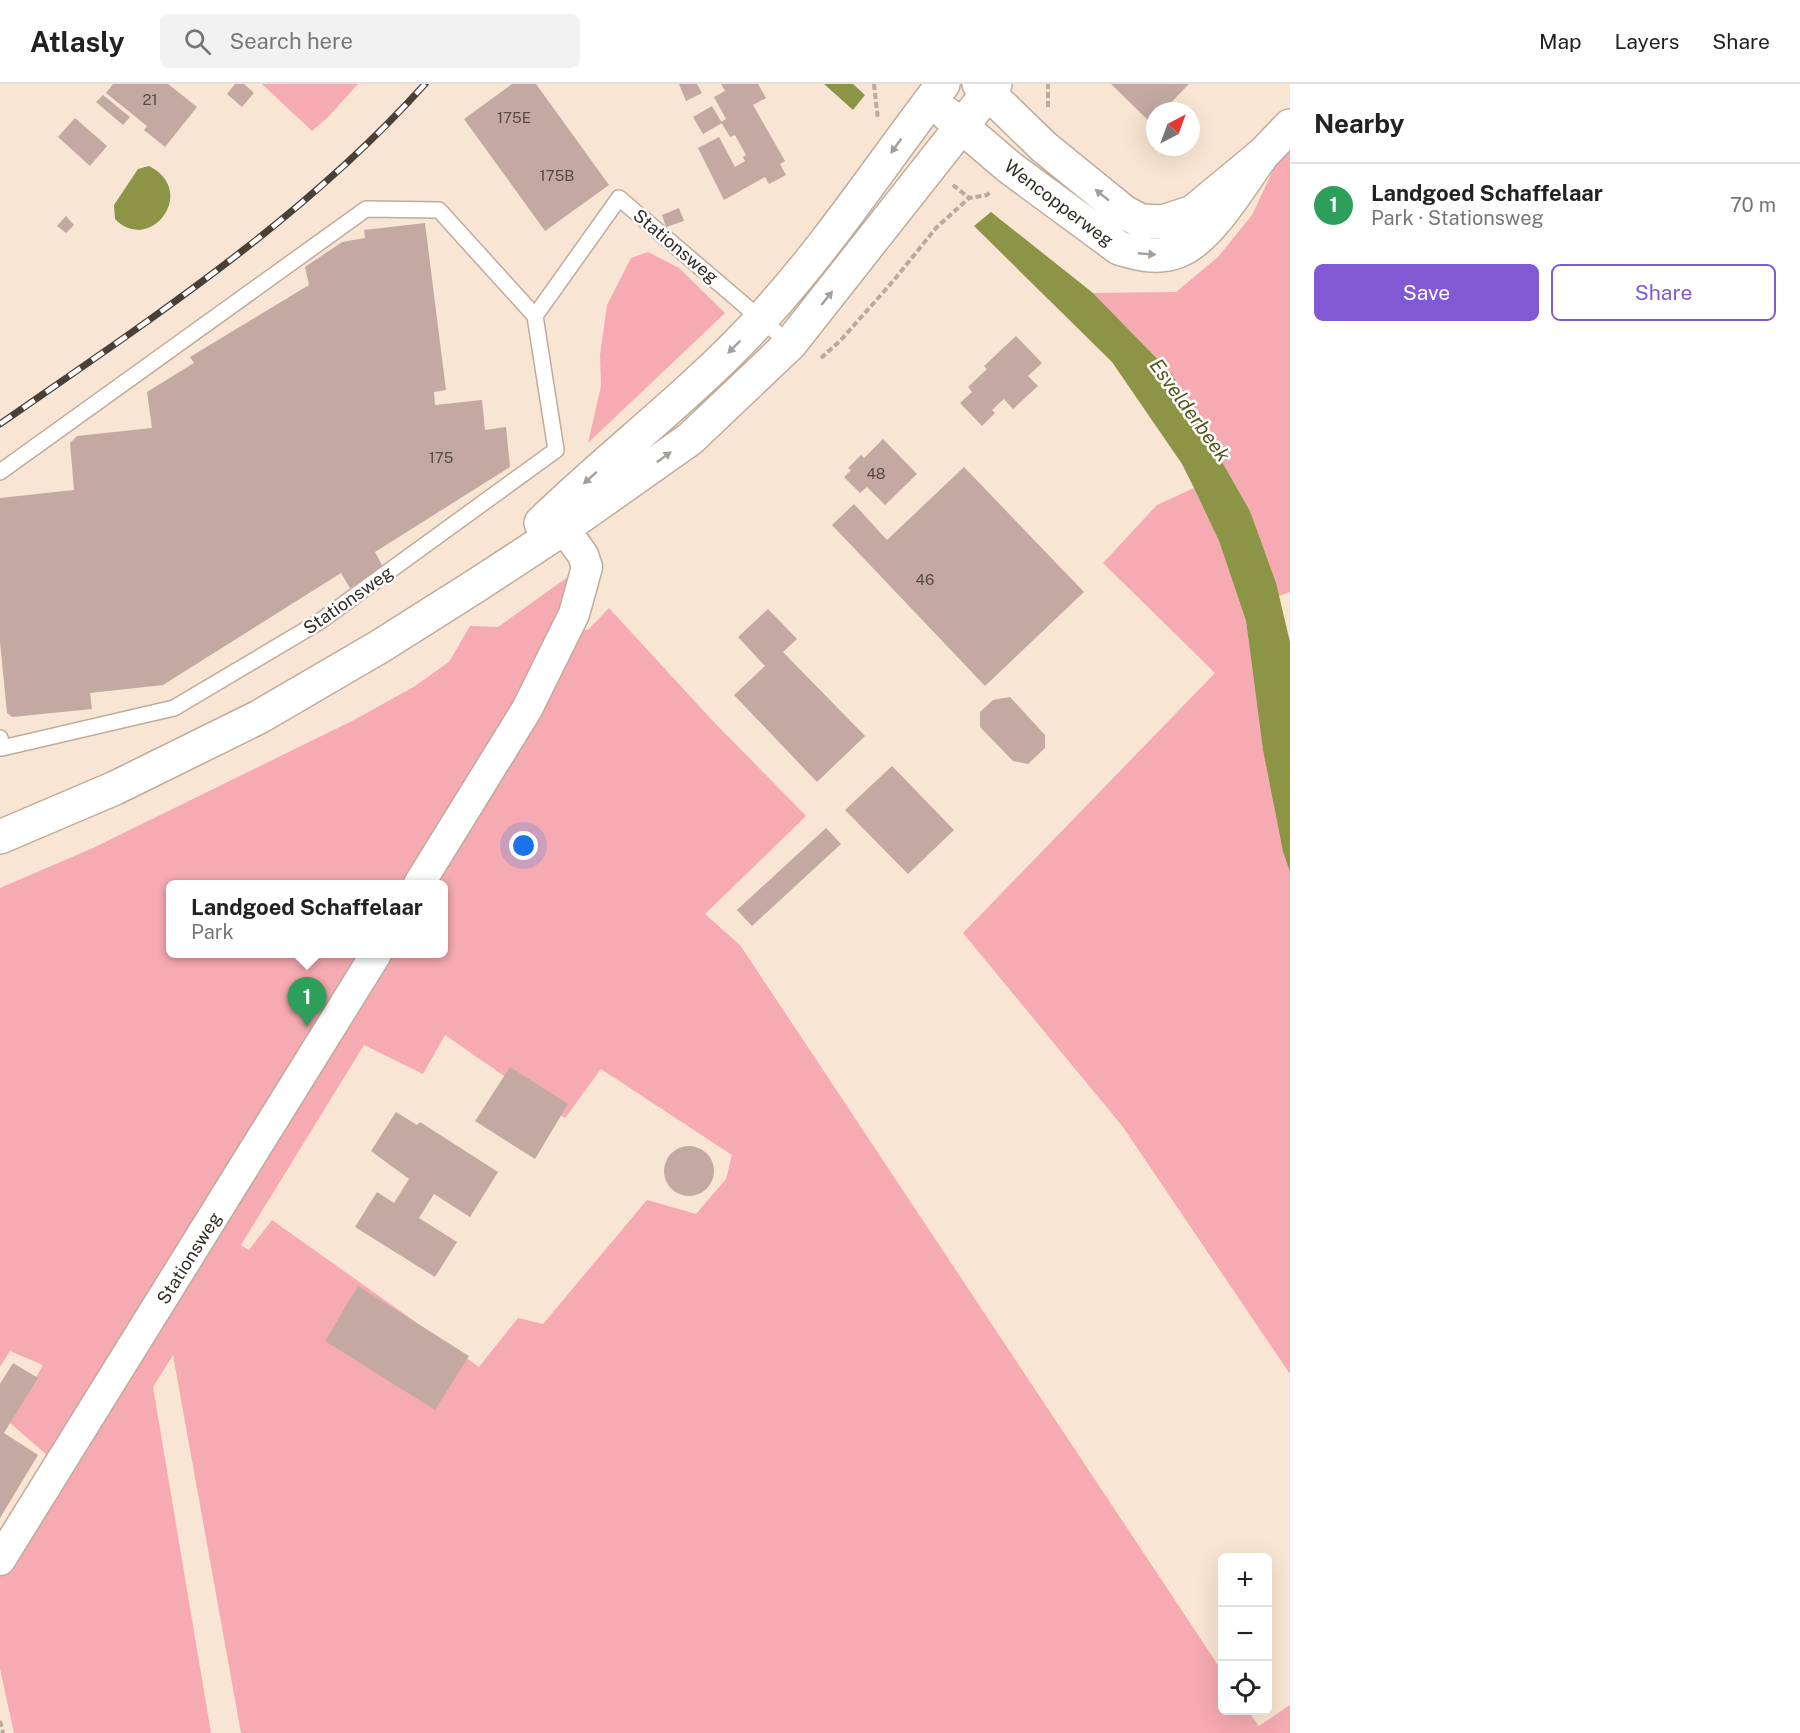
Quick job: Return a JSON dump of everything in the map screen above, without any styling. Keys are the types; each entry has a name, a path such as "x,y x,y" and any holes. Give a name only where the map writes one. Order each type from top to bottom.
{"main road":[{"path":"558,520 690,439 790,344 963,128 988,87"},
{"name":"Wencopperweg","path":"988,87 1044,147 1124,212 1141,221 1163,222 1192,212 1263,154 1290,126"},
{"path":"0,837 115,788 259,717 379,647 477,585 558,520 762,319 828,242 931,89"},
{"name":"Wencopperweg","path":"931,89 963,128 1009,167 1119,248 1139,254 1159,255 1179,251 1201,237 1263,154"}],"street":[{"path":"422,880 527,709 574,614 587,567 583,555 558,520"},
{"name":"Stationsweg","path":"0,1560 374,958"}],"lane":[{"name":"Stationsweg","path":"0,738 2,748 174,708 319,622 556,450 535,316 619,198 790,344"},
{"path":"0,472 366,209 439,210 535,316"}],"path":[{"path":"875,84 878,124"},
{"path":"0,1721 3,1733"}],"shaded area":[{"path":"262,84 358,84 312,131"},
{"path":"1290,149 1290,592 1279,596 1250,511 1172,374 1093,293 1176,292 1218,257 1252,215 1275,166"},
{"path":"648,252 679,268 725,313 588,443 601,386 600,355 607,305 631,258"},
{"path":"1194,488 1219,541 1246,621 1263,750 1283,852 1290,872 1290,1374 1123,1127 963,933 1215,673 1103,563 1157,505"},
{"path":"575,572 556,628 588,630 609,608 710,718 806,816 705,914 740,945 1218,1665 1218,1715 1251,1715 1259,1726 1290,1705 1290,1733 241,1733 173,1355 153,1387 211,1733 14,1733 0,1669 0,1546 54,1461 10,1423 43,1365 10,1351 0,1367 0,888 93,848 356,719 415,686 449,662 470,626 498,627","holes":["445,1035 565,1118 601,1069 732,1155 726,1179 696,1214 647,1200 543,1324 518,1318 479,1367 272,1220 249,1250 241,1245 364,1045 423,1074"]}],"water":[{"path":"824,84 853,84 865,95 853,110"},
{"path":"149,166 163,177 170,190 169,203 164,215 154,225 142,229 129,228 115,219 114,205 138,169"},
{"name":"Esvelderbeek","path":"991,212 1093,293 1172,374 1250,511 1276,583 1290,642 1290,872 1283,852 1263,750 1246,621 1219,541 1182,464 1112,362 974,226"}],"building":[{"path":"113,84 168,84 197,107 165,147 144,130 147,126 106,93"},
{"path":"235,84 244,84 254,93 242,107 227,94"},
{"path":"512,84 536,84 609,185 545,231 464,119"},
{"path":"679,84 697,84 702,93 686,101"},
{"path":"721,84 758,84 766,98 753,105 785,161 780,164 786,175 769,184 765,177 724,200 698,148 719,137 735,167 745,161 743,157 746,155 735,135 730,137 721,122 726,119 714,97 725,91"},
{"path":"1111,84 1189,84 1172,102 1146,102 1146,118"},
{"path":"103,95 130,117 123,125 96,102"},
{"path":"712,106 722,123 703,134 693,117"},
{"path":"75,118 107,146 90,166 58,137"},
{"path":"679,208 684,221 666,227 662,215"},
{"path":"66,216 74,225 66,233 57,226"},
{"path":"425,223 446,390 434,392 435,405 482,400 485,430 506,427 510,467 375,552 383,567 350,588 341,573 163,685 90,693 92,709 12,717 7,713 0,642 0,498 74,490 70,443 77,436 152,428 147,392 194,363 190,357 309,285 305,267 342,242 365,238 364,230"},
{"path":"1016,336 1042,363 1028,376 1038,386 1013,409 1004,399 992,410 995,413 982,426 960,403 972,392 968,387 987,369 984,366"},
{"path":"883,439 917,474 885,505 867,487 860,493 844,477 851,470 848,468 861,455 864,458"},
{"path":"964,467 1084,592 985,686 832,525 854,504 887,540"},
{"path":"768,609 797,639 783,652 865,736 817,782 734,695 765,666 738,637"},
{"path":"1010,697 1045,735 1045,748 1028,764 1013,761 980,727 980,712 993,700"},
{"path":"892,766 954,830 908,874 845,810"},
{"path":"826,828 841,844 752,926 737,910"},
{"path":"510,1067 568,1104 535,1159 475,1121"},
{"path":"396,1112 417,1125 420,1122 498,1172 470,1217 434,1194 419,1218 457,1242 435,1277 355,1227 377,1192 394,1203 409,1179 371,1151"},
{"path":"689,1146 707,1153 714,1171 707,1189 689,1196 671,1189 664,1171 671,1153"},
{"path":"358,1286 469,1356 435,1410 325,1341"},
{"path":"13,1363 38,1378 4,1433 38,1455 0,1518 0,1384"}],"railway":[{"path":"0,424 168,307 276,224 328,180 425,84"}],"place":[{"name":"Landgoed Schaffelaar","path":"307,1027"}]}
